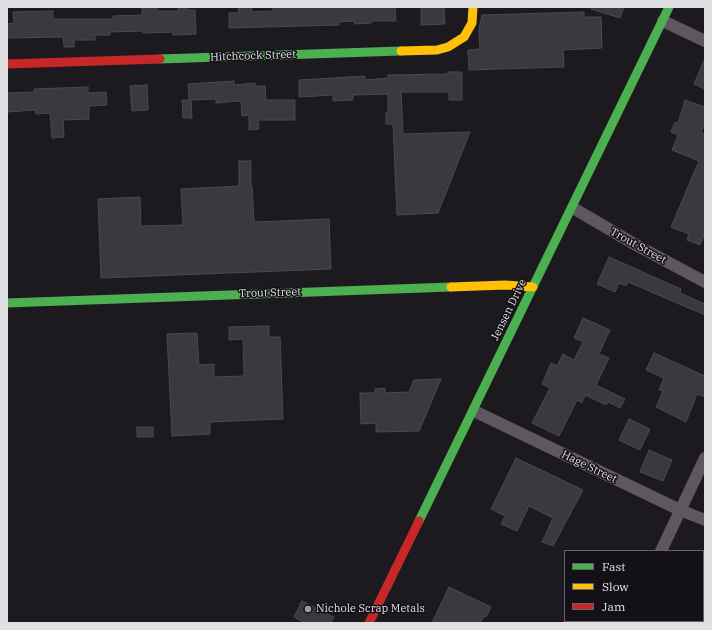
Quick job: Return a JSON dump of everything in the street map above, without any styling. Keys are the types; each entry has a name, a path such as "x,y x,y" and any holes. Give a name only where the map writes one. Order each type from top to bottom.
{"street":[{"name":"Hitchcock Street","path":"7,64 437,50 448,47 464,37 472,23 473,7"},
{"name":"Jensen Drive","path":"369,623 573,208 669,7"},
{"path":"663,21 705,41"},
{"name":"Trout Street","path":"573,208 636,245 705,282"},
{"name":"Trout Street","path":"7,303 505,285 533,287"},
{"name":"Hage Street","path":"474,411 680,510 705,520"},
{"path":"661,550 705,458"}],"building":[{"path":"142,7 157,7 157,11 178,11 178,7 187,7 187,10 195,10 196,34 173,35 173,32 143,33 143,31 110,32 110,35 95,35 95,40 74,40 74,47 64,47 63,37 7,38 7,24 14,23 13,12 53,11 53,19 113,19 113,16 142,15"},
{"path":"238,7 252,7 252,12 273,11 273,7 395,7 396,21 371,21 371,23 355,24 354,21 339,22 339,25 229,28 229,13 239,13"},
{"path":"421,7 444,7 445,24 421,25"},
{"path":"591,7 624,7 620,18 591,9"},
{"path":"584,12 584,17 601,17 602,48 563,50 564,67 469,70 468,50 480,49 479,29 482,15"},
{"path":"705,58 705,89 694,84"},
{"path":"448,72 462,72 462,100 449,100 449,92 401,92 403,134 470,132 438,213 397,215 393,124 386,124 388,94 353,95 353,100 333,101 333,95 299,97 299,80 365,76 365,80 388,78 388,75 448,74"},
{"path":"234,81 234,85 255,83 255,86 265,86 266,100 295,100 295,120 258,120 259,129 249,130 249,115 242,116 241,101 216,103 216,99 191,100 192,118 183,118 182,100 189,100 188,84"},
{"path":"147,85 148,110 132,111 130,86"},
{"path":"88,87 88,93 106,92 107,105 89,106 89,119 63,120 64,137 52,138 50,113 36,114 35,110 7,112 7,93 35,92 34,89"},
{"path":"685,100 705,107 705,122 701,133 705,134 705,233 700,245 687,240 689,234 671,227 699,161 672,150 678,135 671,132 675,122 678,123"},
{"path":"239,161 251,161 251,186 254,222 329,219 331,269 101,278 98,199 140,197 141,226 183,225 181,189 239,186"},
{"path":"609,257 681,289 680,293 705,304 705,315 628,282 626,286 619,283 615,292 597,284"},
{"path":"583,318 610,330 599,354 609,358 596,385 625,399 620,408 608,402 606,405 585,395 582,403 577,400 559,436 532,423 550,388 542,384 551,363 557,366 563,354 574,360 583,342 574,338"},
{"path":"269,326 269,337 280,337 283,419 210,422 210,434 172,436 167,334 197,333 199,365 214,364 214,377 244,376 243,339 229,340 229,327"},
{"path":"654,353 705,376 705,397 697,394 686,422 656,407 663,391 659,390 664,378 646,370"},
{"path":"441,379 419,431 376,432 376,423 361,424 360,393 375,393 375,389 385,388 385,393 409,392 414,380"},
{"path":"629,419 650,429 640,450 619,440"},
{"path":"137,427 153,427 153,437 137,437"},
{"path":"649,450 672,460 663,481 640,472"},
{"path":"516,458 583,490 553,546 542,542 553,518 529,506 517,531 501,524 505,516 491,509"},
{"path":"449,587 491,607 486,617 484,616 480,623 432,623"},
{"name":"Nichole Scrap Metals","path":"302,601 334,617 331,623 305,623 294,617"}],"traffic: fast":[{"path":"419,521 669,7"},
{"path":"160,59 401,51"},
{"path":"7,303 451,287"}],"traffic: slow":[{"path":"401,51 437,50 448,47 464,37 472,23 473,7"},
{"path":"451,287 505,285 533,287"}],"traffic: jam":[{"path":"7,64 160,59"},
{"path":"369,623 419,521"}],"place":[{"name":"Nichole Scrap Metals","path":"308,609"}]}
